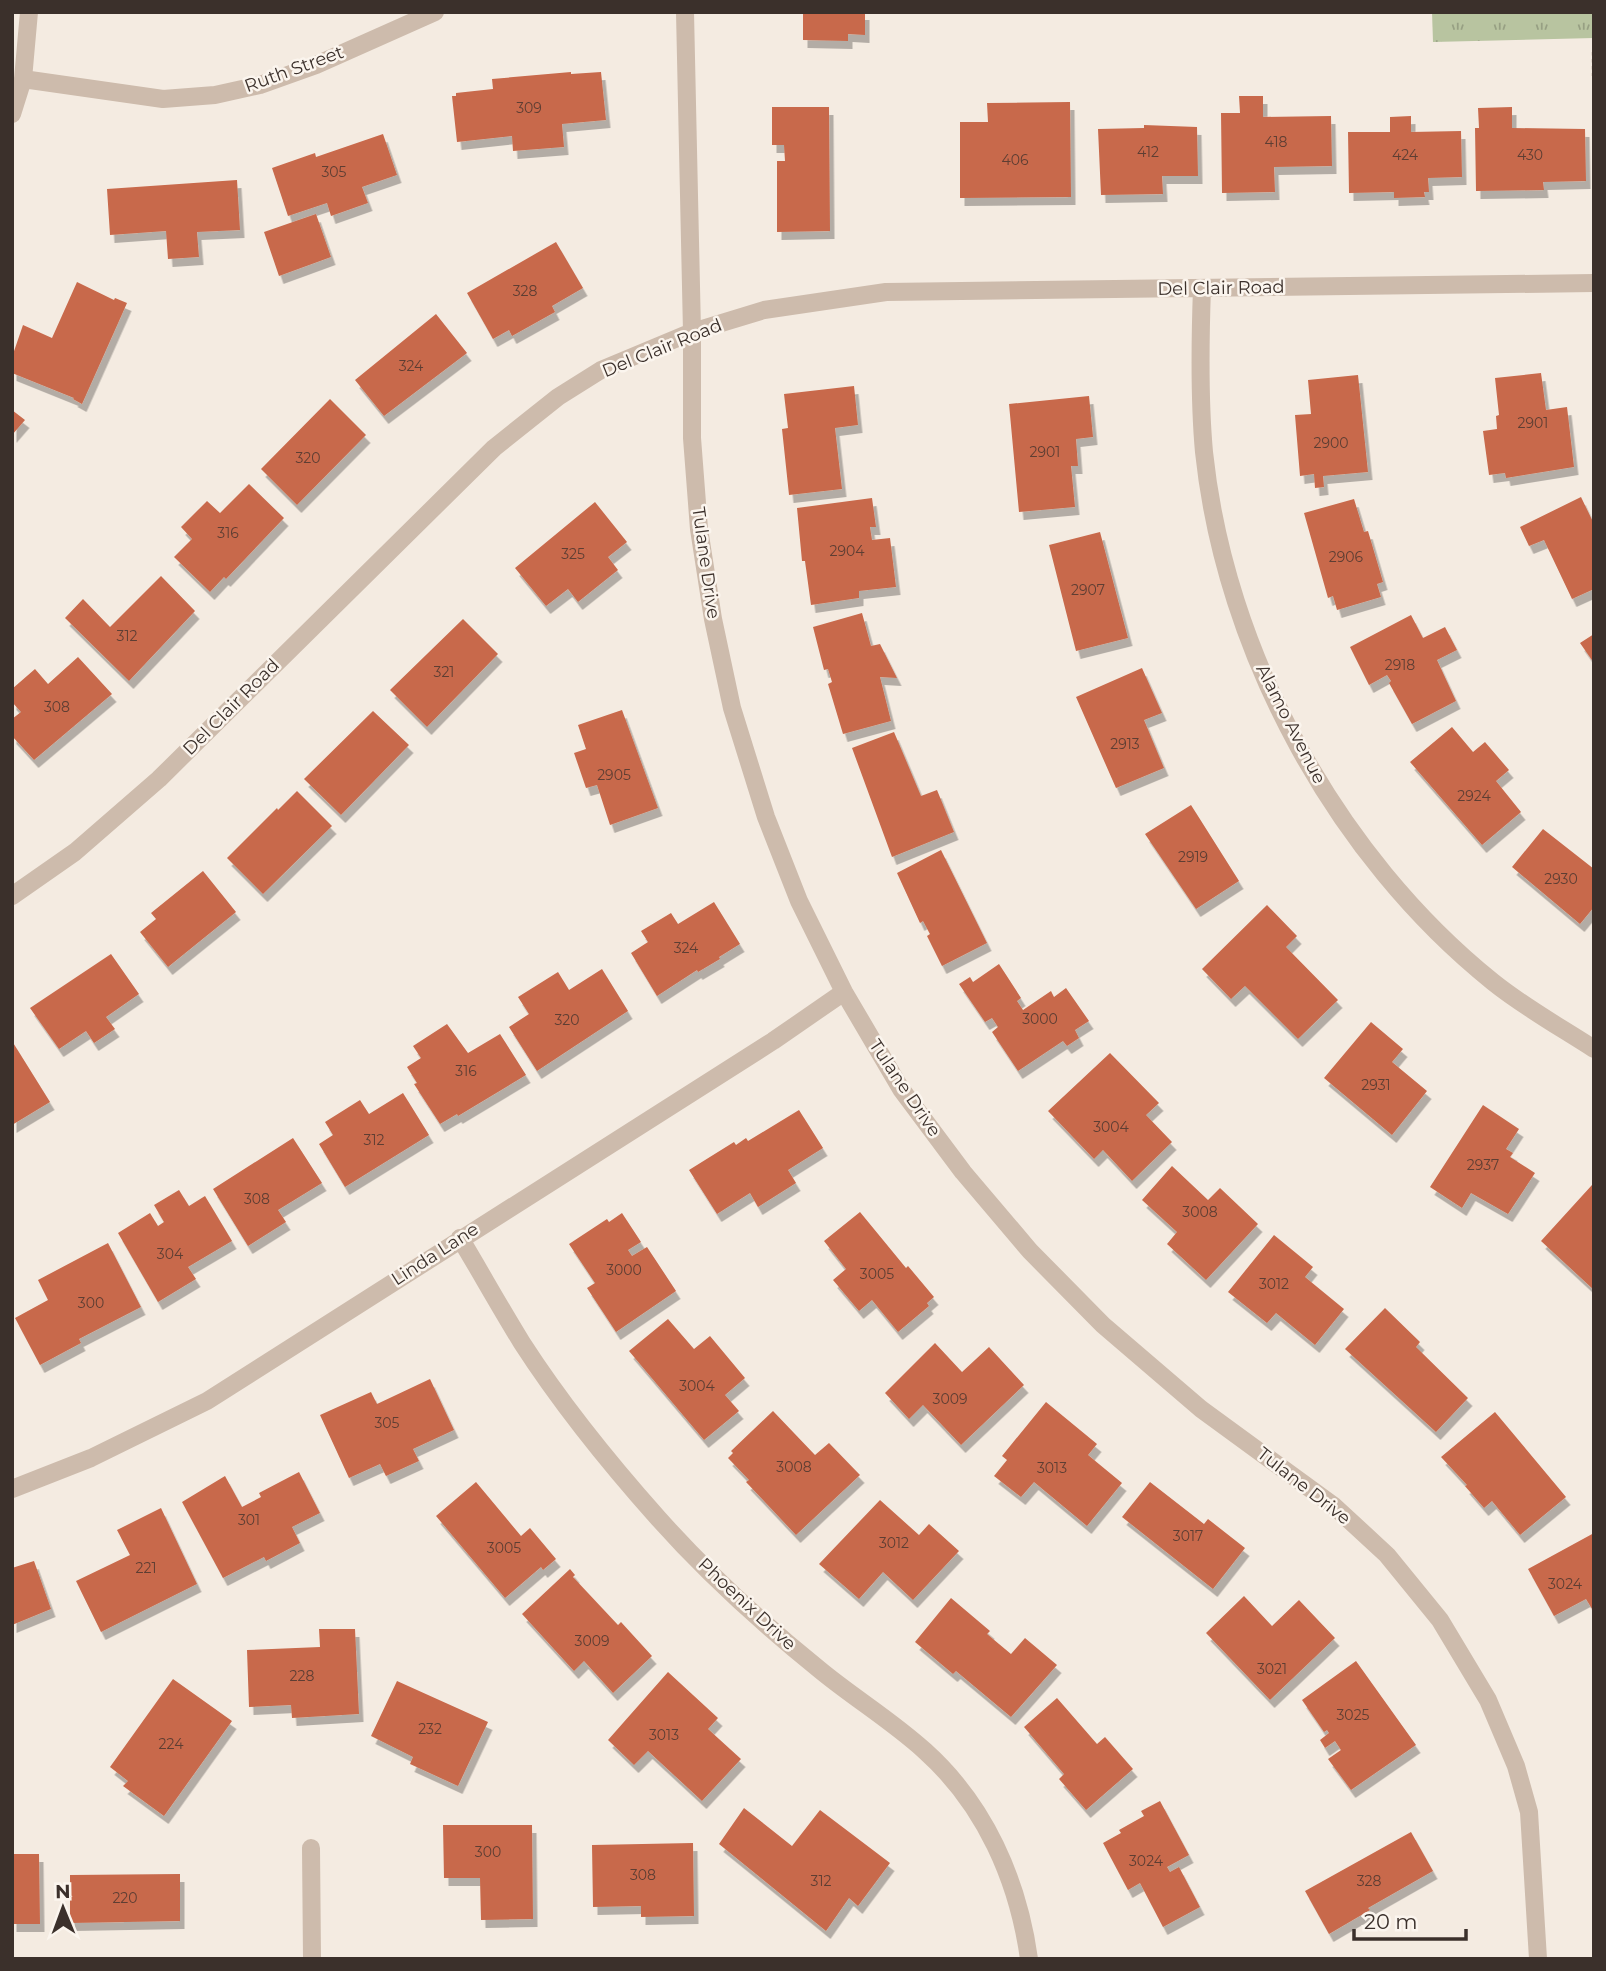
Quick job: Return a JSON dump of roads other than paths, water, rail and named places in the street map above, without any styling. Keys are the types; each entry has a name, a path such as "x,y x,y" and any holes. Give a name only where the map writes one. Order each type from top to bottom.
{"street":[{"path":"12,114 23,79 29,12"},
{"name":"Ruth Street","path":"23,79 163,99 215,95 260,85 316,65 435,12"},
{"name":"Tulane Drive","path":"685,12 692,438 699,528 713,619 732,708 766,817 799,901 844,992 901,1088 962,1172 1030,1251 1103,1325 1201,1409 1334,1506 1387,1556 1440,1620 1488,1700 1516,1766 1529,1812 1538,1959"},
{"name":"Del Clair Road","path":"12,896 75,852 159,779 494,448 558,397 601,370 692,332 764,310 886,292 1594,283"},
{"name":"Alamo Avenue","path":"1202,288 1200,395 1204,453 1216,523 1233,591 1262,672 1305,759 1343,819 1394,885 1463,956 1494,983 1594,1049"},
{"name":"Linda Lane","path":"12,1489 91,1458 207,1401 773,1041 844,992"},
{"name":"Phoenix Drive","path":"460,1238 523,1344 580,1424 659,1519 746,1606 820,1671 925,1751 963,1792 994,1839 1011,1881 1024,1924 1029,1959"},
{"path":"311,1848 312,1959"}]}
